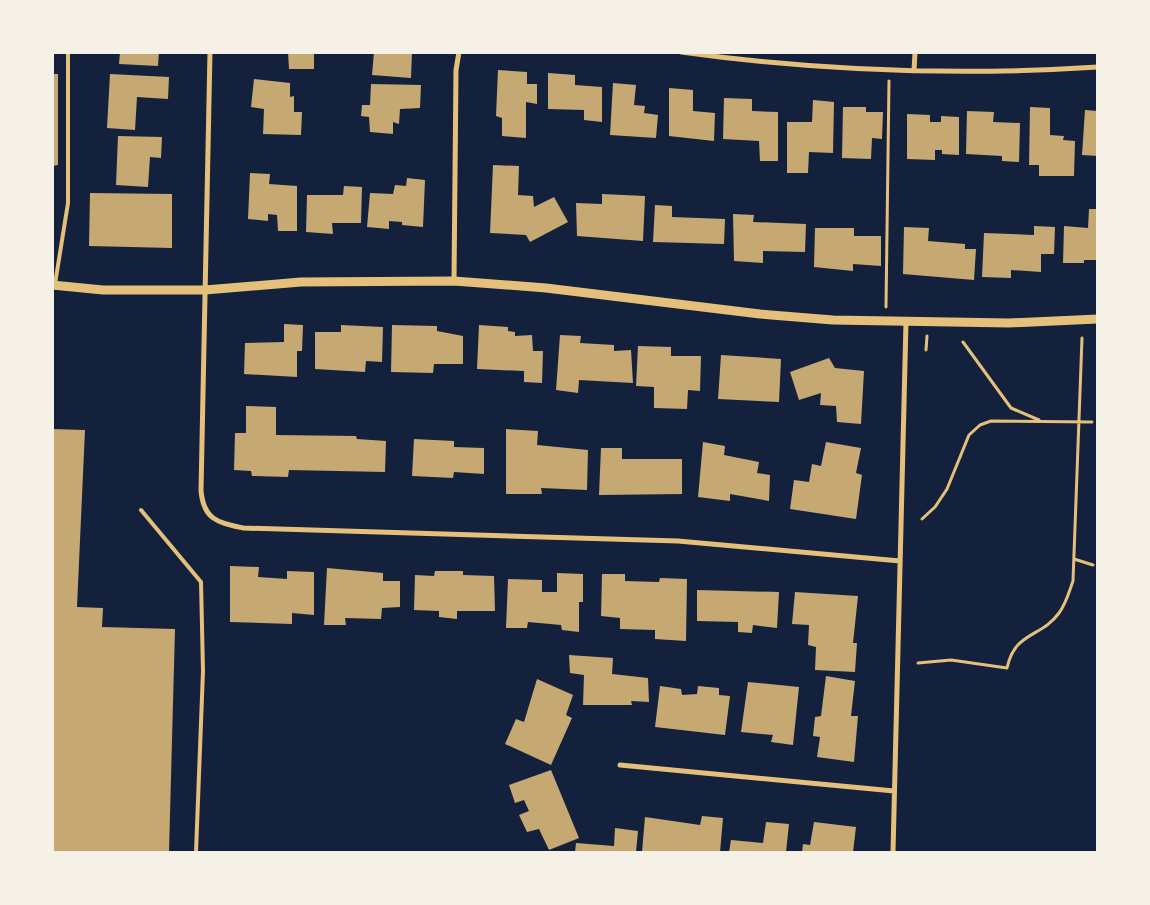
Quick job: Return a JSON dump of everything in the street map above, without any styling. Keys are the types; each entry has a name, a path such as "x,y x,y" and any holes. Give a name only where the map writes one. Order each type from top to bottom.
{"street":[{"path":"210,52 200,491 203,506 210,517 221,523 243,528 678,541 900,561"},
{"path":"454,282 456,70 459,52"},
{"path":"681,52 747,62 890,71 1038,71 1098,66"},
{"path":"914,71 915,52"},
{"path":"54,286 103,290 205,290 301,282 454,282 546,288 760,314 886,322 1009,323 1098,319"},
{"path":"893,852 906,322"},
{"path":"620,765 894,792"}],"lane":[{"path":"54,286 68,204 68,52"},
{"path":"141,510 201,582 203,671 196,852"}],"path":[{"path":"886,322 890,71"},
{"path":"918,663 951,660 1007,668 1010,654 1018,643 1045,626 1058,614 1073,581 1082,338"},
{"path":"963,342 1011,408 1042,421"},
{"path":"922,519 935,507 947,489 969,435 980,425 991,420 1092,422"},
{"path":"1074,559 1093,565"}],"building":[{"path":"120,52 159,52 158,66 119,64"},
{"path":"288,52 314,52 314,69 289,69"},
{"path":"374,52 412,52 411,78 372,75"},
{"path":"498,70 527,72 527,84 537,84 537,104 526,102 526,138 502,136 502,118 496,116"},
{"path":"548,73 575,75 575,85 602,87 602,122 584,120 584,110 548,109"},
{"path":"52,74 58,74 58,165 52,166"},
{"path":"110,74 169,77 168,99 137,97 135,130 107,128"},
{"path":"254,79 290,83 290,97 294,96 294,112 302,112 301,135 263,134 264,109 251,107"},
{"path":"613,83 636,85 634,105 645,106 644,113 658,115 656,138 610,135"},
{"path":"371,84 421,85 420,108 400,109 399,124 393,122 393,134 370,132 369,117 361,116 362,105 370,105"},
{"path":"669,88 693,90 693,111 715,113 714,141 669,136"},
{"path":"724,98 752,99 752,111 778,112 778,161 760,161 759,141 723,139"},
{"path":"813,100 834,102 833,153 809,152 808,173 787,173 787,122 812,122"},
{"path":"843,107 866,107 866,112 883,112 882,139 872,138 871,159 842,158"},
{"path":"1030,107 1050,108 1050,135 1064,136 1063,140 1075,141 1074,176 1039,176 1039,165 1029,165"},
{"path":"1085,110 1098,111 1098,156 1082,155"},
{"path":"967,111 994,112 993,122 1020,123 1019,162 1002,161 1002,156 966,154"},
{"path":"907,114 930,115 930,122 941,122 941,116 959,117 959,155 942,154 942,150 935,150 935,160 907,159"},
{"path":"118,136 162,137 161,158 150,157 148,187 116,185"},
{"path":"493,165 519,166 518,195 533,196 534,207 554,197 568,222 530,242 526,235 490,233"},
{"path":"250,173 270,174 269,184 297,186 297,231 278,231 277,215 268,214 268,221 248,219"},
{"path":"407,178 425,180 423,227 402,225 402,222 389,221 389,229 367,227 370,193 393,194 395,185 406,186"},
{"path":"344,186 362,187 361,223 332,223 333,234 306,232 307,195 343,195"},
{"path":"90,193 172,194 172,248 89,246"},
{"path":"602,194 645,196 643,241 577,236 576,203 602,204"},
{"path":"655,205 672,206 672,217 725,219 724,244 653,242"},
{"path":"1089,209 1098,209 1098,260 1084,260 1084,263 1063,263 1064,226 1088,228"},
{"path":"733,214 754,215 753,222 806,224 805,252 763,251 763,263 734,261"},
{"path":"1034,226 1055,227 1054,254 1041,254 1041,272 1011,270 1011,278 982,277 984,233 1034,235"},
{"path":"904,227 929,228 928,241 965,244 965,249 976,249 974,280 903,274"},
{"path":"815,228 854,228 854,236 881,236 881,266 853,264 853,271 814,267"},
{"path":"284,324 303,325 302,351 297,351 297,377 244,374 245,343 284,342"},
{"path":"341,325 383,327 382,362 366,361 365,372 315,369 315,332 341,332"},
{"path":"392,325 437,326 437,331 463,336 463,364 434,364 433,373 391,372"},
{"path":"479,325 508,327 508,331 515,332 515,336 532,335 533,351 543,351 542,383 524,382 524,371 477,369"},
{"path":"560,335 581,336 580,343 614,345 614,351 631,350 633,383 579,380 578,393 556,390"},
{"path":"638,346 671,347 671,356 701,356 700,391 688,390 687,409 654,408 654,387 636,386"},
{"path":"721,355 781,359 779,402 718,399"},
{"path":"829,358 835,368 864,371 861,424 837,422 836,406 820,405 821,393 799,400 790,372"},
{"path":"246,406 276,407 276,435 356,436 357,439 386,441 385,472 289,470 288,477 252,476 251,471 234,470 235,433 246,433"},
{"path":"52,429 85,430 77,607 103,608 102,627 175,629 169,852 52,852"},
{"path":"506,429 538,431 537,445 588,450 587,490 541,488 542,494 506,494"},
{"path":"414,439 454,441 454,447 484,448 484,474 454,472 453,478 412,476"},
{"path":"703,442 725,446 724,455 759,462 757,473 770,475 769,501 730,494 730,501 698,497"},
{"path":"826,442 861,448 856,473 862,475 856,519 790,509 794,480 809,482 812,464 821,466"},
{"path":"601,448 622,448 622,459 682,459 682,494 599,495"},
{"path":"230,566 259,567 258,577 287,579 287,571 314,572 314,615 292,613 292,624 230,622"},
{"path":"327,568 383,573 383,581 400,581 400,607 382,608 381,619 345,618 346,625 324,625"},
{"path":"435,571 463,571 463,575 494,576 495,611 457,611 457,619 439,617 439,611 414,610 415,575 434,576"},
{"path":"557,573 583,574 583,602 579,602 579,632 562,630 561,625 528,622 527,628 506,628 508,579 542,580 542,592 557,592"},
{"path":"602,574 625,574 625,581 659,582 660,578 687,579 686,641 655,639 655,630 620,629 620,618 601,616"},
{"path":"697,590 779,592 777,628 753,625 752,633 738,632 738,622 697,621"},
{"path":"795,592 858,596 853,643 857,643 855,672 815,670 816,647 808,645 809,625 792,624"},
{"path":"569,655 613,658 612,674 648,678 649,702 631,701 632,705 583,705 584,675 570,673"},
{"path":"826,676 855,681 851,716 858,716 854,762 817,757 820,737 813,736 815,717 821,716"},
{"path":"537,679 573,695 566,715 572,718 551,765 505,744 516,719 524,722"},
{"path":"748,682 799,687 793,745 771,742 773,735 741,732"},
{"path":"660,686 681,689 682,695 697,694 698,686 719,688 719,695 730,696 725,735 655,727"},
{"path":"551,770 579,838 549,850 539,829 527,832 519,815 529,811 524,800 515,803 509,785"},
{"path":"702,816 723,818 720,852 642,852 645,817 700,825"},
{"path":"766,822 789,824 786,852 729,852 731,840 763,843"},
{"path":"814,822 856,827 853,852 802,852 803,844 810,845"},
{"path":"615,828 638,831 636,852 575,852 576,843 614,846"}]}
